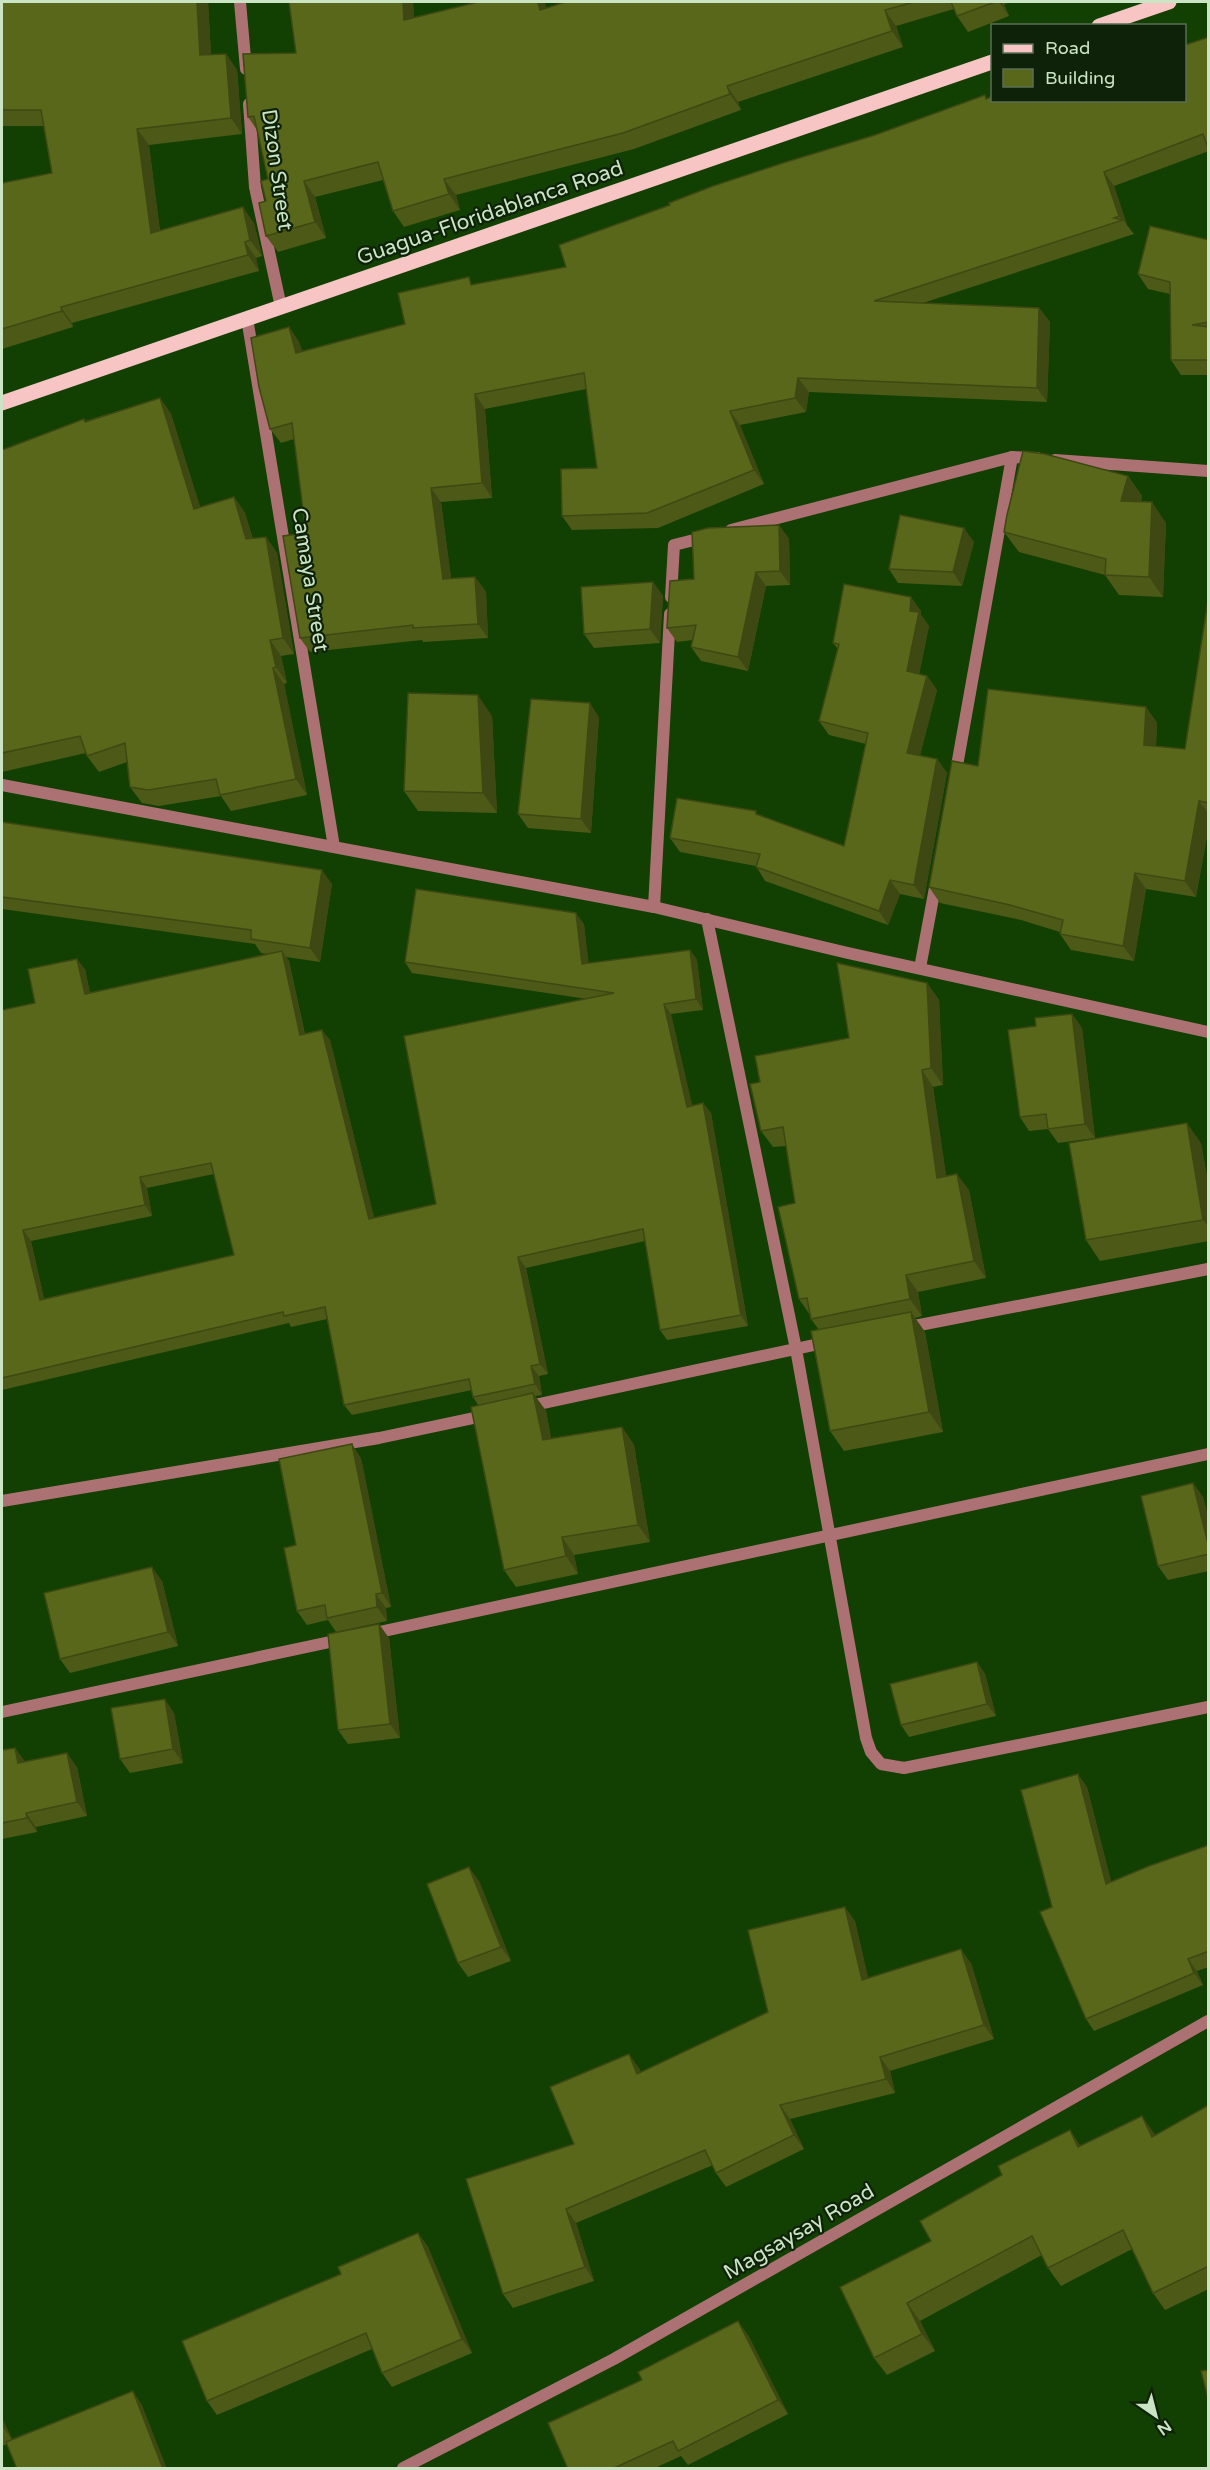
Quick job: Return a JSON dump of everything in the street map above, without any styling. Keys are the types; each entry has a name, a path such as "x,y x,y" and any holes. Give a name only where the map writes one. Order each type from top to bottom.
{"main road":[{"path":"1105,24 1169,2"},
{"name":"Guagua-Floridablanca Road","path":"2,403 991,63"}],"street":[{"name":"Dizon Street","path":"240,2 255,187 280,307"},
{"name":"Camaya Street","path":"247,318 334,847"},
{"path":"654,907 674,545 1012,457 1209,471"},
{"path":"952,794 1012,457"},
{"path":"2,784 654,907 848,953 1209,1032"},
{"path":"920,968 939,863"},
{"path":"707,919 796,1349 866,1738 871,1752 881,1764 904,1768 1209,1707"},
{"path":"888,1331 1209,1269"},
{"path":"518,1408 842,1340"},
{"path":"2,1501 379,1438 495,1413"},
{"path":"2,1712 1209,1454"},
{"name":"Magsaysay Road","path":"404,2469 614,2359 1209,2021"}],"building":[{"path":"2,2 197,2 200,55 226,54 231,118 137,129 151,233 243,207 250,240 245,242 248,255 61,307 62,311 2,329 2,183 52,173 41,110 2,110"},
{"path":"289,2 403,2 404,20 478,2 538,2 540,10 565,2 914,2 885,10 892,31 727,86 730,94 623,133 444,179 449,194 393,211 378,162 304,181 315,222 266,236 259,203 266,201 261,181 268,179 254,116 248,117 243,54 296,53"},
{"path":"951,2 995,2 957,16"},
{"path":"1209,37 1209,151 1203,134 1104,172 1119,216 1114,218 1123,220 874,301 1039,308 1037,388 798,378 795,398 730,411 754,470 647,513 562,516 561,469 597,468 584,373 475,394 482,483 431,488 443,579 475,577 478,624 413,628 413,625 300,638 283,536 306,533 292,423 270,429 259,387 251,338 289,327 296,353 405,324 398,293 469,277 471,285 566,267 559,245 670,205 669,203 713,186 875,135 985,95 986,99 991,97 991,102 1186,102 1186,45"},
{"path":"1150,226 1209,240 1209,322 1192,325 1209,327 1209,360 1171,360 1170,282 1138,274"},
{"path":"160,398 194,509 234,497 246,539 266,537 283,638 270,640 276,667 273,668 296,779 220,795 216,779 148,790 130,787 125,743 87,756 80,736 2,753 2,450 84,419 85,422"},
{"path":"1023,451 1045,454 1128,476 1121,501 1152,502 1149,577 1105,575 1106,559 1004,532"},
{"path":"900,515 964,528 953,572 889,569"},
{"path":"779,525 780,571 756,572 738,657 691,647 696,625 667,628 670,581 694,579 692,532 708,528"},
{"path":"653,582 650,629 584,634 581,587"},
{"path":"844,584 911,597 910,611 919,612 907,671 927,676 907,753 937,759 914,885 890,880 879,911 756,867 760,854 670,838 677,798 756,811 756,814 844,846 868,733 819,721 839,644 833,643"},
{"path":"1209,594 1209,803 1199,801 1185,881 1135,873 1123,946 1060,934 1063,920 1010,905 929,887 952,761 978,766 988,689 1146,707 1144,745 1185,749"},
{"path":"408,693 478,695 483,793 404,791"},
{"path":"531,699 590,703 581,819 518,814"},
{"path":"2,822 322,870 310,948 251,939 251,930 2,897"},
{"path":"416,889 576,913 582,964 690,950 696,999 664,1004 687,1107 703,1103 741,1315 660,1330 643,1229 518,1257 540,1364 531,1366 535,1384 473,1397 469,1379 344,1405 325,1307 284,1316 283,1312 2,1378 2,1010 35,1003 28,969 77,959 85,994 282,951 300,1035 322,1030 369,1219 436,1204 404,1036 614,993 405,962","holes":["211,1163 234,1255 40,1300 23,1230 145,1205 140,1177"]},
{"path":"837,963 927,983 931,1068 922,1070 937,1178 957,1174 974,1261 906,1275 910,1299 811,1319 807,1298 799,1299 778,1207 795,1203 783,1127 761,1131 750,1084 760,1082 755,1056 849,1038"},
{"path":"1072,1014 1085,1124 1048,1129 1046,1114 1020,1117 1008,1030 1036,1026 1035,1018"},
{"path":"1187,1123 1203,1220 1086,1240 1069,1143"},
{"path":"911,1312 929,1412 830,1431 811,1331"},
{"path":"533,1393 543,1440 622,1427 638,1525 562,1537 566,1556 504,1570 471,1407"},
{"path":"352,1444 382,1593 376,1594 377,1607 327,1618 325,1605 297,1611 284,1548 296,1545 279,1459"},
{"path":"1193,1483 1209,1554 1158,1566 1141,1496"},
{"path":"152,1567 168,1632 60,1659 44,1593"},
{"path":"379,1624 390,1724 338,1730 328,1634"},
{"path":"977,1662 987,1704 901,1725 890,1684"},
{"path":"165,1699 173,1749 120,1759 111,1708"},
{"path":"15,1748 18,1763 67,1753 77,1802 26,1813 27,1818 2,1823 2,1750"},
{"path":"1078,1774 1106,1884 1209,1845 1209,1951 1188,1959 1194,1973 1086,2019 1040,1912 1052,1907 1021,1790"},
{"path":"469,1867 501,1947 458,1963 427,1884"},
{"path":"845,1907 862,1980 961,1949 984,2025 880,2057 886,2079 780,2105 794,2135 716,2173 705,2150 566,2209 585,2267 503,2294 466,2179 574,2144 550,2087 629,2054 637,2074 768,2012 748,1930"},
{"path":"1209,2105 1209,2266 1153,2293 1123,2230 1048,2268 1032,2236 907,2303 922,2334 874,2358 840,2287 931,2241 920,2221 1002,2175 998,2166 1070,2130 1078,2147 1142,2116 1152,2137"},
{"path":"418,2233 462,2339 382,2373 366,2333 207,2401 182,2341 341,2274 338,2267"},
{"path":"738,2321 778,2400 678,2451 673,2441 612,2469 568,2469 548,2423 642,2380 638,2372"},
{"path":"1209,2370 1209,2402 1201,2371"},
{"path":"133,2391 163,2469 17,2469 6,2442"}]}
